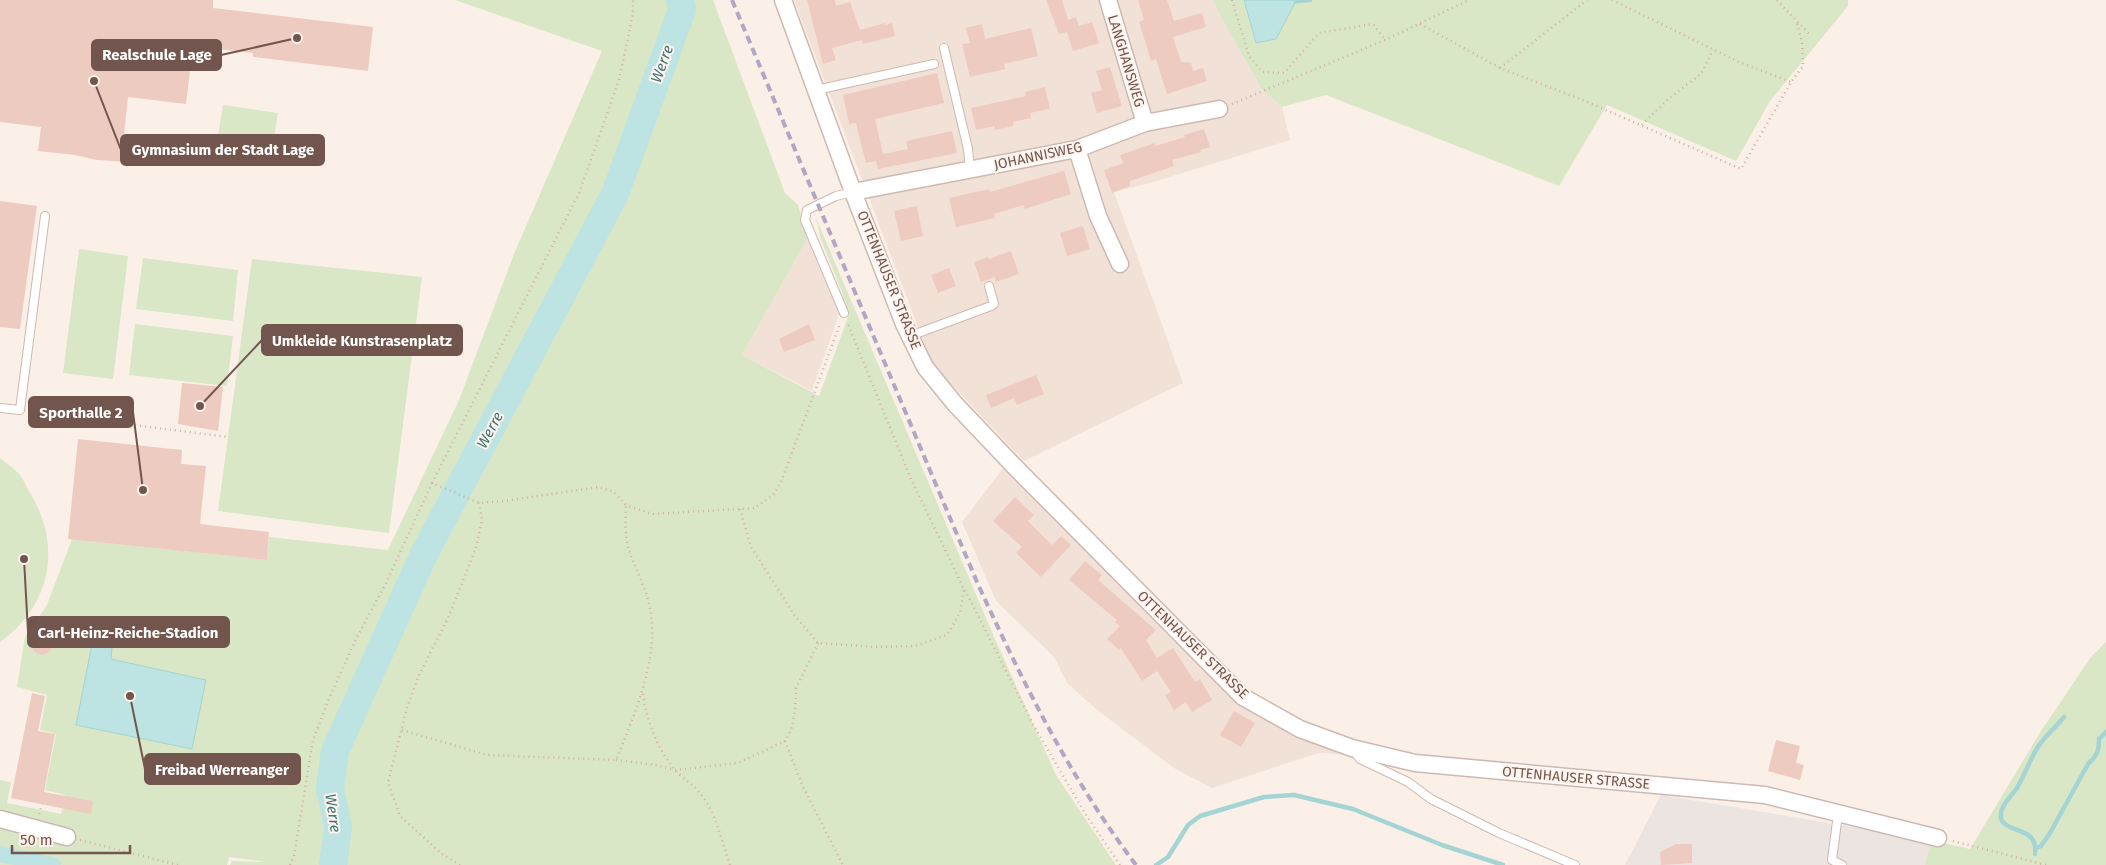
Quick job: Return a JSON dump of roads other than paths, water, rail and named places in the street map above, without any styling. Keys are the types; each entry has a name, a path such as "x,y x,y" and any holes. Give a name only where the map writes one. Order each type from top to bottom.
{"street":[{"name":"OTTENHAUSER STRASSE","path":"784,0 853,192 910,336 925,367 956,404 1027,479 1243,697 1300,729 1352,748 1415,763 1765,794 1938,838"},
{"name":"LANGHANSWEG","path":"1108,0 1145,123"},
{"name":"JOHANNISWEG","path":"853,192 1077,149 1145,123 1219,109"},
{"path":"1077,149 1098,216 1120,264"},
{"path":"0,819 67,837"}],"lane":[{"path":"944,48 968,149 970,170"},
{"path":"816,90 934,64"},
{"path":"844,313 805,220 807,210 817,204 853,192"},
{"path":"0,408 20,410 45,216"},
{"path":"910,336 992,306 994,304 989,286"},
{"path":"1352,748 1360,759 1408,782 1431,799 1499,833 1574,865"},
{"path":"1838,814 1832,860 1842,865"}],"water":[{"path":"1244,0 1296,1 1276,39 1256,43"},
{"path":"92,644 112,648 111,659 206,680 192,749 76,725"}],"waterway":[{"name":"Werre","path":"333,865 338,828 330,788 335,751 424,554 615,194 682,10 680,0"},
{"path":"1296,1 1310,0"},
{"path":"2035,854 2035,845 2032,839 2023,832 2006,825 2001,819 2001,812 2020,783 2038,747 2064,717"},
{"path":"2036,848 2041,846 2050,833 2088,764 2097,753 2099,739 2106,732"},
{"path":"1156,865 1168,857 1188,825 1200,816 1264,797 1294,795 1353,809 1442,845 1503,865"},
{"path":"0,854 53,865"}],"railway":[{"path":"732,0 994,619 1030,692 1069,763 1112,832 1136,865"}],"place":[{"name":"Realschule Lage","path":"297,38"},
{"name":"Gymnasium der Stadt Lage","path":"94,81"},
{"name":"Umkleide Kunstrasenplatz","path":"200,406"},
{"name":"Sporthalle 2","path":"143,490"},
{"name":"Carl-Heinz-Reiche-Stadion","path":"24,559"},
{"name":"Freibad Werreanger","path":"130,696"}]}
